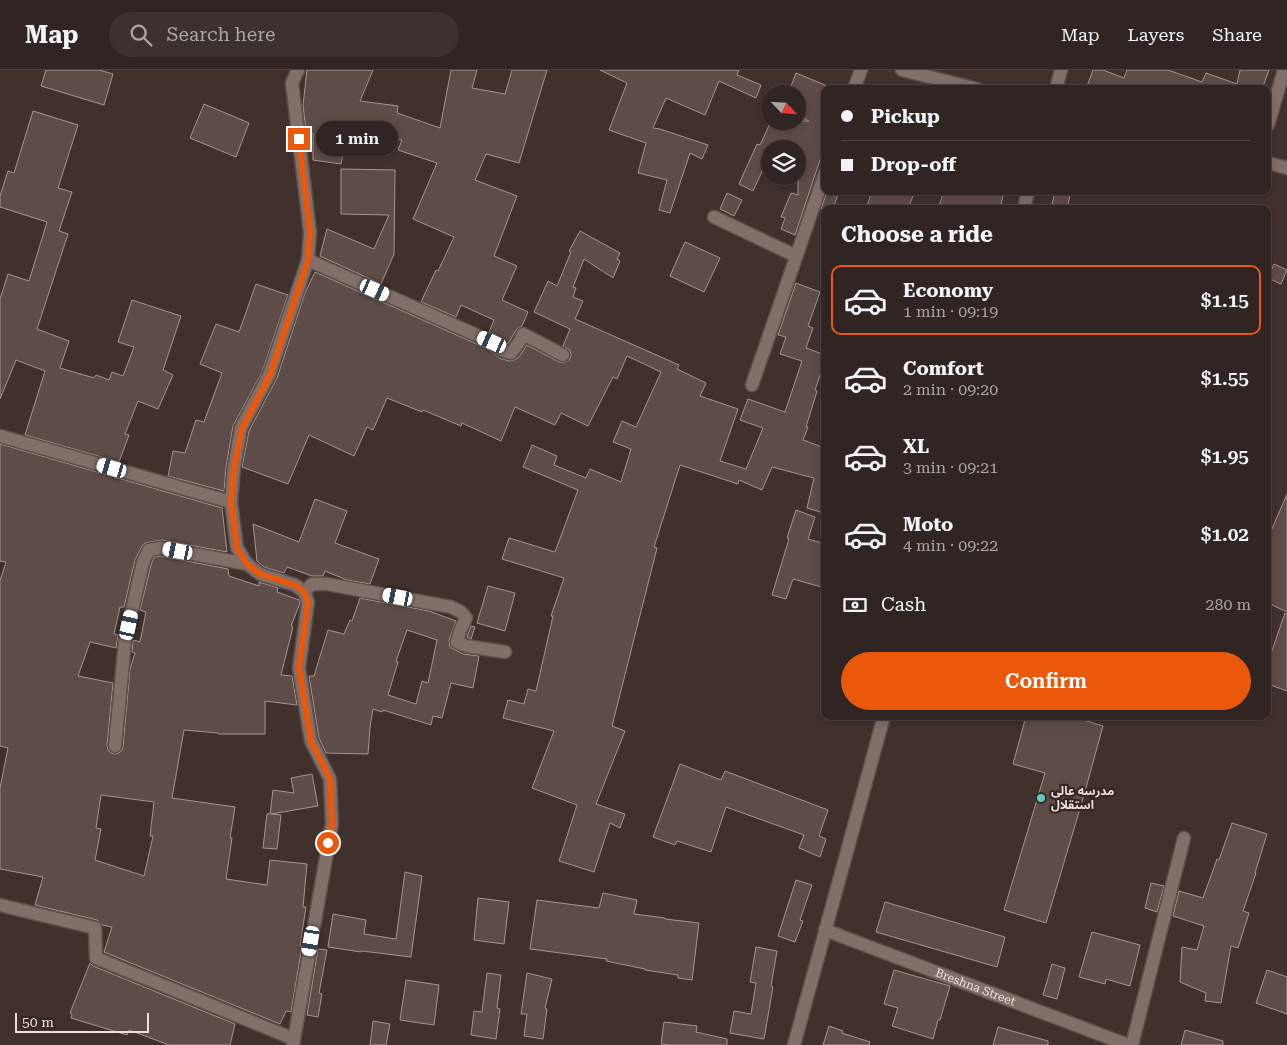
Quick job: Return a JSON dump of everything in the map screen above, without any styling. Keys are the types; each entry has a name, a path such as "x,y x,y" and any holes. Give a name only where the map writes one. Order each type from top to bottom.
{"street":[{"path":"0,905 94,928 96,958 293,1042 332,824 330,779 311,741 299,668 308,602 304,592 295,585 260,574 247,564 237,548 231,502 234,468 242,428 270,375 308,260 310,232 292,83 298,70"},
{"path":"855,85 860,70"},
{"path":"902,70 961,85"},
{"path":"1057,85 1061,70"},
{"path":"1271,115 1284,70"},
{"path":"1271,164 1287,168"},
{"path":"752,385 821,184"},
{"path":"714,217 796,256"},
{"path":"308,260 492,342 501,350 511,353 523,334 563,355"},
{"path":"0,436 231,502"},
{"path":"115,746 125,641 143,562 149,550 161,548 247,564"},
{"path":"304,592 312,584 328,584 451,607 461,612 466,618 457,642 466,646 505,652"},
{"path":"794,1045 883,720"},
{"path":"1132,1045 1184,838"},
{"name":"Breshna Street","path":"825,930 1128,1045"}],"building":[{"path":"46,70 99,70 113,74 104,105 41,86"},
{"path":"307,70 373,70 360,101 398,106 397,113 440,128 451,70 477,70 472,88 505,94 512,70 547,70 519,163 486,154 475,180 517,196 494,256 517,266 502,300 528,312 522,326 516,330 508,344 489,332 494,320 461,305 456,317 421,302 454,237 413,219 437,163 398,150 402,140 347,134 341,164 313,160 313,134 306,131 303,105"},
{"path":"600,70 739,70 737,75 761,85 756,98 719,81 705,115 666,98 653,128 708,145 702,159 690,153 670,213 659,210 667,180 638,173 646,143 609,130 627,83"},
{"path":"1093,70 1103,70 1124,78 1127,70 1168,70 1202,82 1206,73 1237,84 1240,70 1269,70 1263,85 1087,85"},
{"path":"796,73 825,85 821,85 821,157 795,235 781,229 785,218 781,217 791,193 798,195 798,185 806,185 806,140 762,140 767,130 806,130 806,121 809,121 806,120 806,85 791,85"},
{"path":"204,104 249,123 236,157 190,138"},
{"path":"33,111 78,125 58,188 72,192 59,231 68,234 37,329 69,341 60,368 94,378 96,375 109,380 112,372 123,376 134,347 118,342 132,300 181,316 163,370 173,375 158,409 138,401 125,434 129,435 119,462 25,435 45,371 16,360 0,399 0,299 8,274 29,281 47,222 0,207 0,196 8,171 14,173"},
{"path":"761,143 761,174 753,191 739,184 757,144 760,145"},
{"path":"341,169 395,170 394,254 381,284 320,256 327,229 374,249 389,215 341,214"},
{"path":"727,193 742,200 734,216 720,209"},
{"path":"826,195 838,195 834,205 822,205"},
{"path":"871,195 913,196 910,205 867,205"},
{"path":"943,195 1003,195 1001,205 939,205"},
{"path":"1054,195 1070,195 1068,205 1052,205"},
{"path":"580,231 620,253 617,259 620,261 613,278 584,259 573,287 576,288 573,297 583,301 575,319 679,365 677,369 706,383 700,396 738,409 720,461 746,469 763,428 740,420 748,399 785,412 802,361 780,354 786,337 778,335 796,283 820,292 808,326 813,328 806,348 821,354 821,373 803,440 821,447 820,512 807,508 814,478 772,467 762,490 739,480 738,484 680,465 654,547 657,548 612,726 625,731 596,804 625,814 620,828 610,823 594,872 559,861 577,805 532,788 554,731 503,718 508,700 524,704 528,689 536,691 553,616 551,616 564,578 502,559 509,538 555,552 578,490 523,467 532,445 557,456 554,465 586,478 590,469 621,482 631,449 613,442 622,421 636,427 661,372 627,356 617,379 613,377 588,426 561,413 555,425 515,407 501,441 462,423 461,426 423,410 422,412 387,398 373,430 367,427 354,456 309,435 288,484 242,467 249,431 277,378 305,293 315,272 488,349 499,358 509,361 514,360 518,358 527,345 564,363 570,359 571,355 570,350 563,346 570,329 534,312 548,281 557,286 571,252 569,251"},
{"path":"685,242 720,258 704,292 670,276"},
{"path":"1274,264 1287,270 1281,284 1271,279 1271,271"},
{"path":"256,284 288,295 262,372 233,426 224,491 168,476 173,451 185,453 196,420 204,422 222,373 200,364 216,324 239,332"},
{"path":"0,444 222,508 227,552 162,540 145,543 135,560 124,607 120,607 114,634 118,635 116,648 90,642 78,676 113,683 107,745 108,750 115,754 119,753 123,747 130,669 135,653 132,652 133,642 134,640 140,642 146,612 140,610 154,557 161,556 228,569 229,576 259,586 259,582 278,588 277,592 299,600 300,603 291,626 293,627 281,675 292,676 297,705 265,701 265,734 218,734 184,730 172,798 235,807 226,879 267,885 270,860 307,864 303,907 306,907 300,946 302,946 291,1012 286,1011 280,1024 104,952 112,927 102,925 97,920 35,905 43,877 0,869 0,788 8,748 0,746 0,581 6,562 0,561","holes":["101,795 154,802 150,836 153,836 144,876 95,860 101,829 96,828"]},
{"path":"1287,494 1287,612 1271,604 1271,531"},
{"path":"315,499 347,511 335,543 379,559 370,584 347,580 325,571 323,576 312,576 287,567 284,573 264,567 257,561 253,524 299,542"},
{"path":"796,510 815,517 808,539 821,543 821,587 793,579 786,599 772,595 789,539 787,538"},
{"path":"488,586 515,593 505,631 477,623"},
{"path":"360,598 429,611 456,621 449,640 450,647 463,654 479,656 473,688 451,683 442,718 433,716 431,725 383,710 382,712 373,709 368,754 326,753 319,738 309,676 314,676 328,630 344,634 350,620 352,621","holes":["407,630 437,640 428,683 422,681 416,704 388,695 398,662 396,661"]},
{"path":"1285,613 1287,614 1287,691 1271,685 1271,653"},
{"path":"471,626 475,627 471,639 467,637"},
{"path":"1025,720 1083,720 1103,726 1046,923 1004,910 1045,773 1013,764"},
{"path":"680,764 721,780 725,771 828,810 819,836 826,839 820,857 799,848 804,835 726,807 711,852 677,841 675,845 653,837"},
{"path":"312,774 318,806 271,814 281,815 277,849 263,848 267,814 270,814 273,790 294,793 291,778"},
{"path":"1232,823 1267,834 1243,911 1249,913 1238,948 1231,946 1221,1003 1205,1001 1206,993 1180,982 1182,947 1197,950 1204,926 1173,916 1179,891 1203,898"},
{"path":"405,872 422,876 411,957 328,947 333,914 366,920 364,934 396,939"},
{"path":"796,880 812,885 800,920 803,921 795,942 778,936"},
{"path":"1151,883 1164,886 1157,912 1145,908"},
{"path":"603,893 637,900 634,914 699,923 692,980 678,978 678,975 606,961 607,959 530,949 537,900 599,908"},
{"path":"478,898 509,902 504,944 474,940"},
{"path":"885,902 1005,937 997,967 876,932"},
{"path":"1092,932 1140,945 1130,986 1106,979 1105,984 1079,977"},
{"path":"756,947 777,951 764,1039 730,1033 734,1011 751,1014 756,983 750,982"},
{"path":"318,949 327,950 319,993 322,994 318,1017 307,1015"},
{"path":"90,963 93,966 235,1024 230,1045 169,1045 129,1030 127,1035 71,1018 72,1014 70,1013"},
{"path":"1052,964 1065,968 1057,999 1043,995"},
{"path":"894,970 950,986 933,1039 892,1026 898,1008 884,1004"},
{"path":"1267,970 1287,977 1287,1014 1256,1003"},
{"path":"487,973 501,975 497,1008 500,1009 496,1039 471,1035 474,1011 482,1012"},
{"path":"527,973 552,979 545,1008 547,1009 543,1039 524,1036 527,1014 521,1014"},
{"path":"406,980 439,985 434,1025 400,1020"},
{"path":"373,1021 390,1024 386,1045 370,1045"},
{"path":"664,1022 697,1026 696,1032 727,1039 727,1045 661,1044"},
{"path":"829,1026 843,1031 842,1033 870,1042 869,1045 823,1045"},
{"path":"998,1027 1048,1041 1048,1045 993,1045"},
{"path":"1185,1030 1223,1041 1223,1045 1181,1045"}],"place":[{"name":"مدرسه عالی استقلال","path":"1041,798"}],"route":[{"path":"299,139 310,232 308,260 270,375 242,428 234,468 231,502 237,548 247,564 260,574 295,585 304,592 308,602 299,668 311,741 330,779 332,824 328,843"}]}
